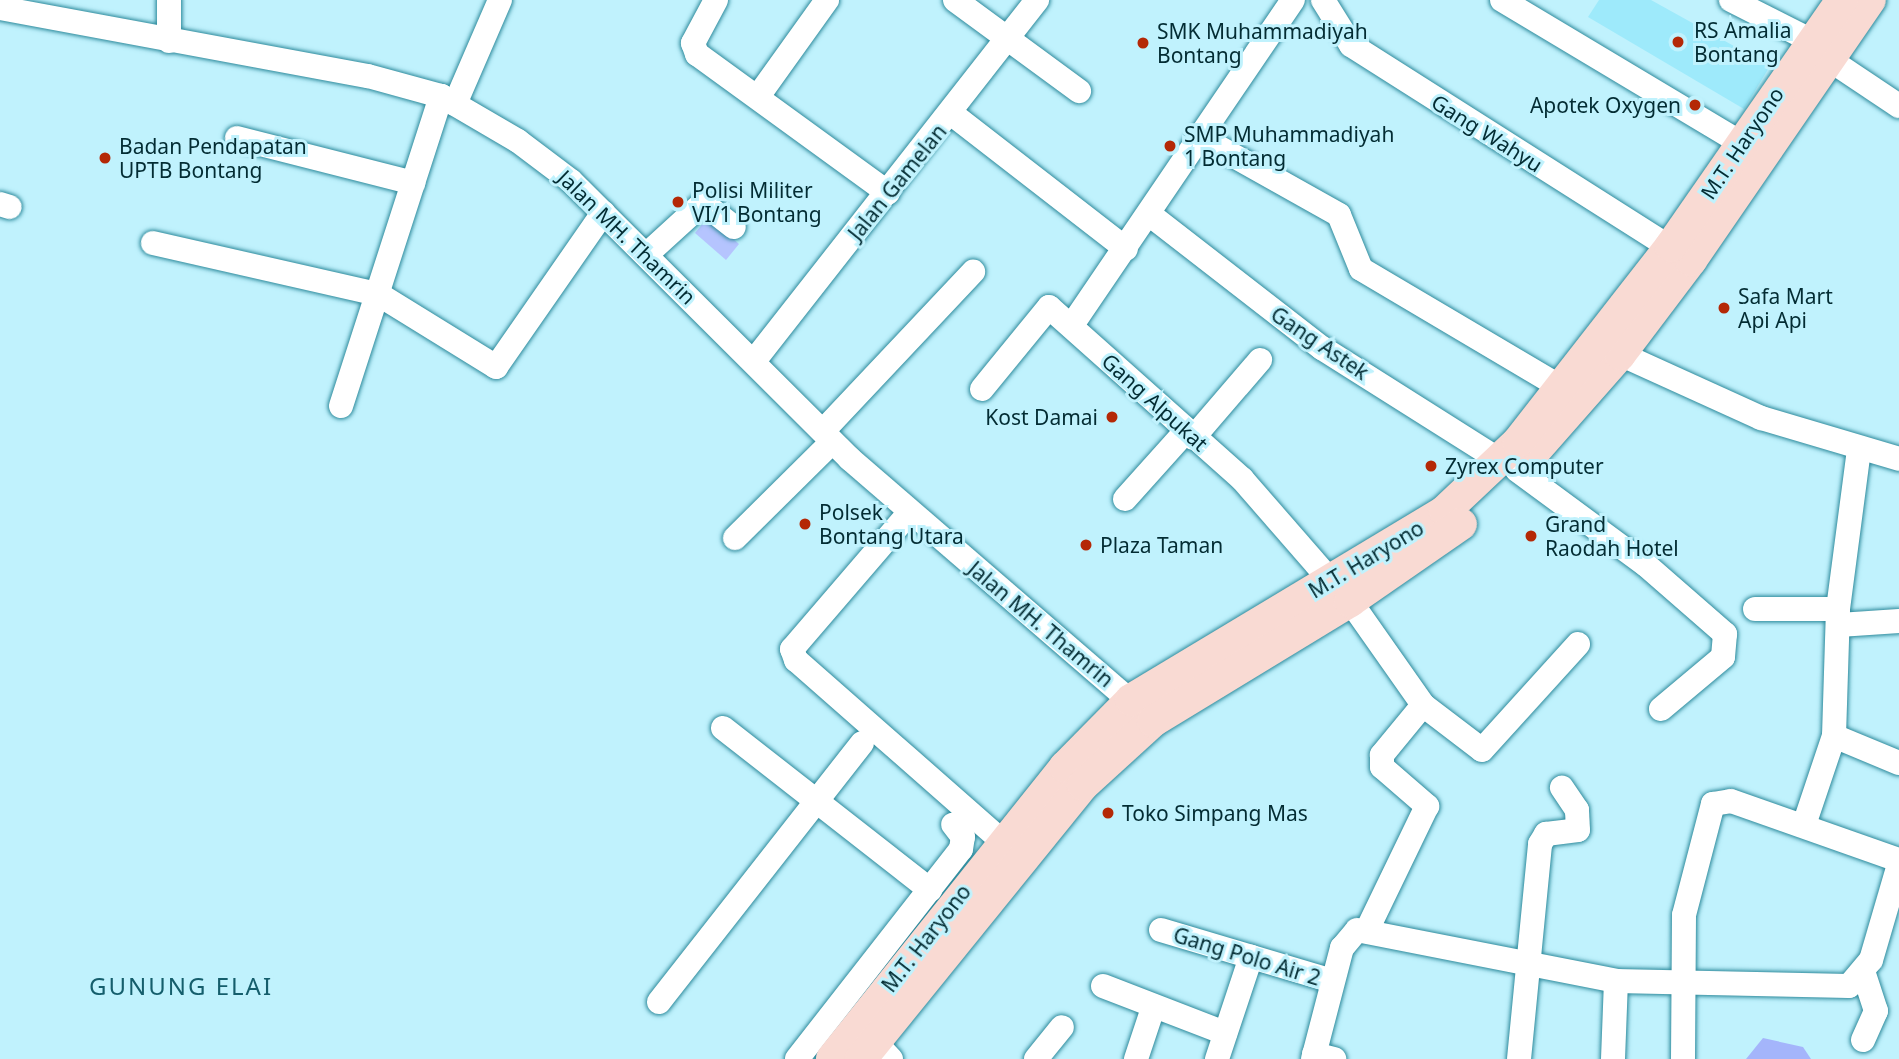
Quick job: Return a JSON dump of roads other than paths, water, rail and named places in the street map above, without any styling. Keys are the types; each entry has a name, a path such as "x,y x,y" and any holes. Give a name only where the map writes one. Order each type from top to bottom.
{"main road":[{"name":"M.T. Haryono","path":"1508,465 1559,386 1681,253 1821,51 1842,0"},
{"name":"M.T. Haryono","path":"832,1059 1003,842 1142,711 1340,591 1508,465 1620,354 1744,145 1821,51 1870,0"},
{"name":"M.T. Haryono","path":"875,1053 1142,711"}],"street":[{"path":"169,0 169,41"},
{"path":"341,406 413,183 448,100 500,0"},
{"path":"716,0 694,49 888,193"},
{"path":"759,95 827,0"},
{"path":"955,0 1079,91"},
{"name":"Jalan Gamelan","path":"754,361 952,114 1006,38 1037,0"},
{"path":"1072,325 1202,138 1293,0"},
{"name":"Gang Wahyu","path":"1323,0 1351,45 1681,253"},
{"path":"1502,0 1744,145"},
{"path":"1731,0 1821,51 1899,106"},
{"name":"Jalan MH. Thamrin","path":"0,8 169,41 310,62 448,100 548,162 646,254 828,437 910,512 1142,711"},
{"path":"952,114 1126,249"},
{"path":"237,138 413,183"},
{"path":"1202,138 1339,215 1361,269 1559,386"},
{"path":"646,254 703,203 734,227"},
{"path":"153,243 378,294 496,367 603,213"},
{"name":"Gang Astek","path":"1149,215 1322,348 1508,465 1646,565 1725,634 1723,656 1661,709"},
{"path":"735,538 973,272"},
{"name":"Gang Alpukat","path":"982,389 1042,309 1072,325 1258,495 1340,591 1423,705 1482,750 1578,644"},
{"path":"1620,354 1761,418 1859,450 1899,459"},
{"path":"1125,499 1260,360"},
{"path":"1804,825 1834,736 1839,617 1859,450"},
{"path":"910,512 792,649 796,660 1003,842"},
{"path":"1755,609 1899,621"},
{"path":"1320,1057 1332,981 1349,937 1367,928 1427,806 1380,759 1423,705"},
{"path":"723,729 930,890"},
{"path":"1834,736 1899,763"},
{"path":"659,1002 862,743"},
{"path":"1519,1059 1542,837 1578,830 1577,810 1562,788"},
{"path":"1367,928 1530,959 1616,981 1682,985 1849,986 1864,973 1899,862 1804,825 1731,801 1713,804 1684,915 1682,985 1683,1059"},
{"path":"797,1059 930,890 963,842 953,824"},
{"name":"Gang Polo Air 2","path":"1161,930 1332,981"},
{"path":"1217,1059 1251,957"},
{"path":"1863,1040 1876,1011 1864,973"},
{"path":"1614,1059 1616,981"},
{"path":"1103,986 1153,1008 1225,1033"},
{"path":"1136,1059 1153,1008"},
{"path":"1036,1059 1062,1027"}],"place":[{"name":"RS Amalia Bontang","path":"1678,42"},
{"name":"SMK Muhammadiyah Bontang","path":"1143,43"},
{"name":"Apotek Oxygen","path":"1695,105"},
{"name":"SMP Muhammadiyah 1 Bontang","path":"1170,146"},
{"name":"Badan Pendapatan UPTB Bontang","path":"105,158"},
{"name":"Polisi Militer VI/1 Bontang","path":"678,202"},
{"name":"Safa Mart Api Api","path":"1724,308"},
{"name":"Kost Damai","path":"1112,417"},
{"name":"Zyrex Computer","path":"1431,466"},
{"name":"Polsek Bontang Utara","path":"805,524"},
{"name":"Grand Raodah Hotel","path":"1531,536"},
{"name":"Plaza Taman","path":"1086,545"},
{"name":"Toko Simpang Mas","path":"1108,813"}],"district":[{"name":"GUNUNG ELAI","path":"181,986"}]}
